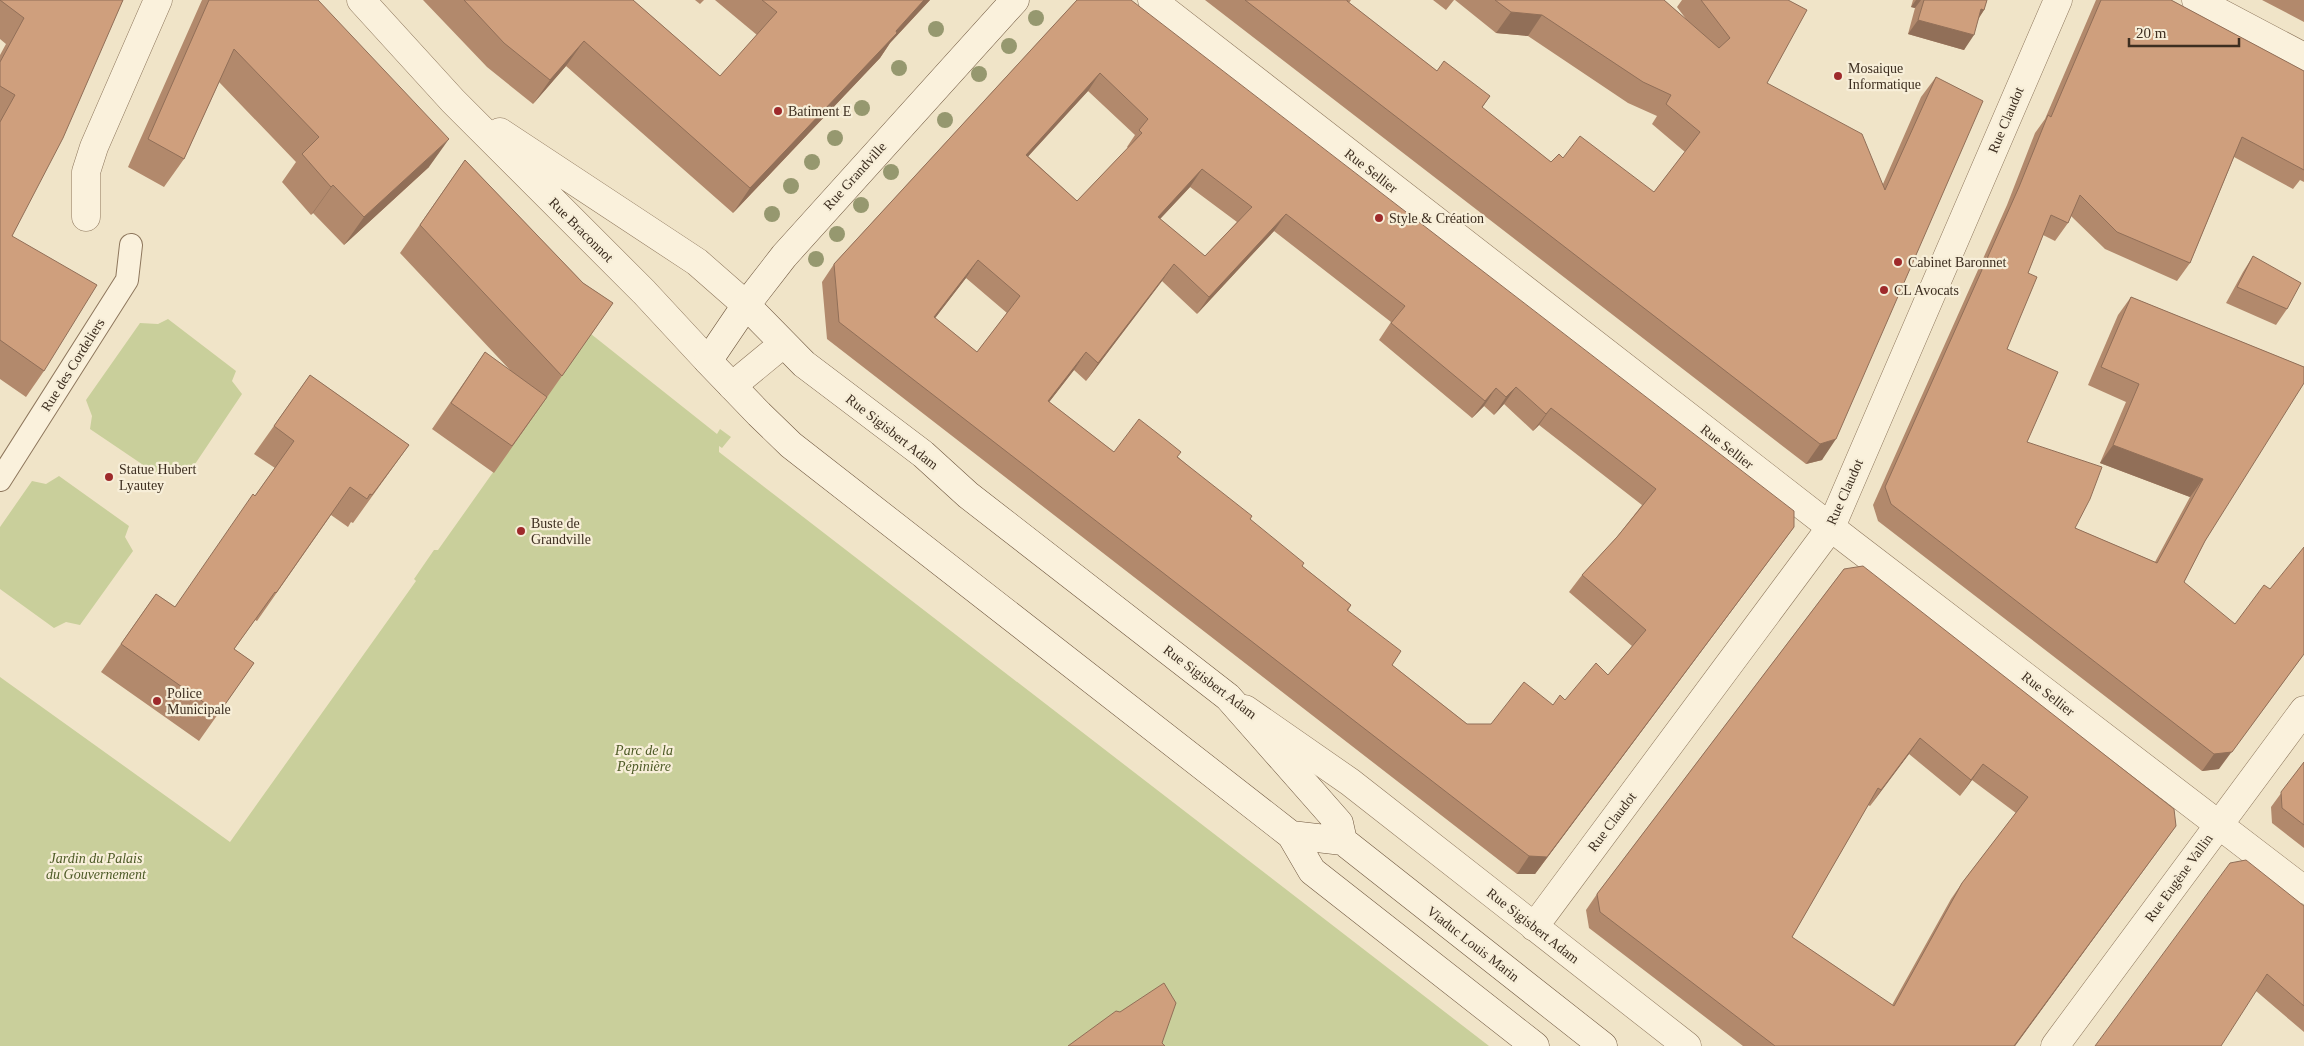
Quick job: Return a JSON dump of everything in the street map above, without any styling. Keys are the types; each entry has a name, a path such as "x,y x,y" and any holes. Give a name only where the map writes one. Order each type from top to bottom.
{"street":[{"path":"86,217 86,172 94,147 158,0"},
{"name":"Rue Braconnot","path":"361,0 453,101 644,292 708,361"},
{"name":"Rue Grandville","path":"708,361 746,305 814,221 1015,0"},
{"name":"Rue Sellier","path":"1152,0 1831,527 2304,890"},
{"name":"Rue Claudot","path":"1534,927 1831,527 2058,0"},
{"path":"2196,0 2304,57"},
{"name":"Rue Braconnot","path":"453,101 697,262 746,305"},
{"name":"Rue des Cordeliers","path":"0,480 127,280 130,245"},
{"name":"Rue Sigisbert Adam","path":"746,305 804,364 922,454 968,495 1228,697 1350,782 1686,1046"},
{"path":"732,386 783,344"},
{"path":"708,361 792,445 828,475 1292,835 1312,871 1535,1046"},
{"path":"1228,697 1339,823 1343,841 1292,835"},
{"name":"Rue Eugène Vallin","path":"2055,1046 2304,710"},
{"name":"Viaduc Louis Marin","path":"1343,841 1603,1046"}],"green space":[{"path":"168,319 236,371 232,381 242,394 189,473 170,471 161,477 90,429 92,416 86,400 140,323 158,324"},
{"name":"Parc de la Pépinière","path":"591,334 717,434 720,429 731,437 722,448 719,446 719,452 1489,1046 0,1046 0,677 230,842 416,581 414,579 434,550 438,550"},
{"path":"59,476 129,526 125,537 133,551 80,625 66,622 54,628 0,589 0,527 32,481 46,484"}],"building":[{"path":"0,0 123,0 63,138 12,236 97,285 44,371 0,340 0,122 15,95 0,86 0,62 24,18"},
{"path":"209,0 318,0 449,139 364,217 333,185 331,187 302,154 319,137 234,49 184,159 148,139"},
{"name":"Batiment E","path":"464,0 633,0 720,76 777,12 762,0 924,0 896,31 897,33 750,188 584,41 550,80 504,43"},
{"path":"1077,0 1131,0 1794,511 1794,527 1547,857 1529,856 839,322 834,264","holes":["1100,73 1148,119 1139,130 1142,133 1077,201 1026,155","1202,169 1252,207 1205,256 1158,217","1286,214 1405,306 1391,323 1485,401 1496,388 1506,397 1516,387 1546,414 1551,408 1656,489 1617,537 1582,575 1646,630 1608,675 1596,663 1565,700 1560,695 1553,705 1524,682 1491,724 1467,724 1392,665 1401,651 1347,610 1351,605 1302,566 1304,563 1250,519 1252,516 1177,457 1181,452 1139,419 1114,452 1048,401 1086,352 1098,363 1174,264 1209,297","978,260 1020,296 977,352 934,317"]},
{"path":"1245,0 1347,0 1437,71 1444,61 1490,96 1482,107 1551,162 1559,154 1563,158 1580,136 1654,192 1700,132 1666,104 1671,95 1643,82 1542,15 1511,12 1495,0 1664,0 1719,48 1730,38 1701,0 1788,0 1807,10 1767,83 1862,134 1885,190 1936,77 1983,101 1836,439 1820,444"},
{"path":"1924,0 1987,0 1984,10 1981,9 1974,35 1918,20"},
{"path":"2101,0 2171,0 2304,71 2304,170 2242,137 2190,263 2117,232 2080,195 2068,223 2051,215 2028,273 2037,277 2007,349 2058,372 2027,442 2102,467 2090,499 2075,528 2157,563 2203,479 2113,445 2139,384 2101,367 2131,297 2304,367 2304,383 2205,541 2184,582 2235,624 2264,585 2270,589 2304,547 2304,654 2232,752 2214,754 1891,504 1885,487 2019,187 2048,115 2051,117"},
{"path":"465,160 583,283 613,303 562,376 420,225"},
{"path":"2253,256 2301,283 2287,309 2237,287"},
{"path":"485,352 547,397 512,446 451,403"},
{"path":"310,375 409,445 367,499 350,487 276,593 234,649 254,663 219,713 121,644 156,594 175,607 253,494 255,496 294,441 274,426"},
{"path":"1863,566 2174,809 2176,826 2014,1046 1775,1046 1600,912 1597,894 1844,569","holes":["1920,738 1971,780 1983,764 2028,797 1962,883 1894,1006 1792,937 1878,788 1881,790"]},
{"path":"2304,762 2304,825 2282,808 2281,792"},
{"path":"2246,860 2304,906 2304,1006 2267,974 2221,1046 2095,1046 2230,863"},
{"path":"1164,983 1176,1003 1162,1043 1165,1046 1068,1046 1116,1011 1120,1012"}],"place":[{"name":"Mosaique Informatique","path":"1838,76"},
{"name":"Batiment E","path":"778,111"},
{"name":"Style & Création","path":"1379,218"},
{"name":"Cabinet Baronnet","path":"1898,262"},
{"name":"CL Avocats","path":"1884,290"},
{"name":"Statue Hubert Lyautey","path":"109,477"},
{"name":"Buste de Grandville","path":"521,531"},
{"name":"Police Municipale","path":"157,701"}],"park label":[{"name":"Jardin du Palais du Gouvernement","path":"96,866"}]}
